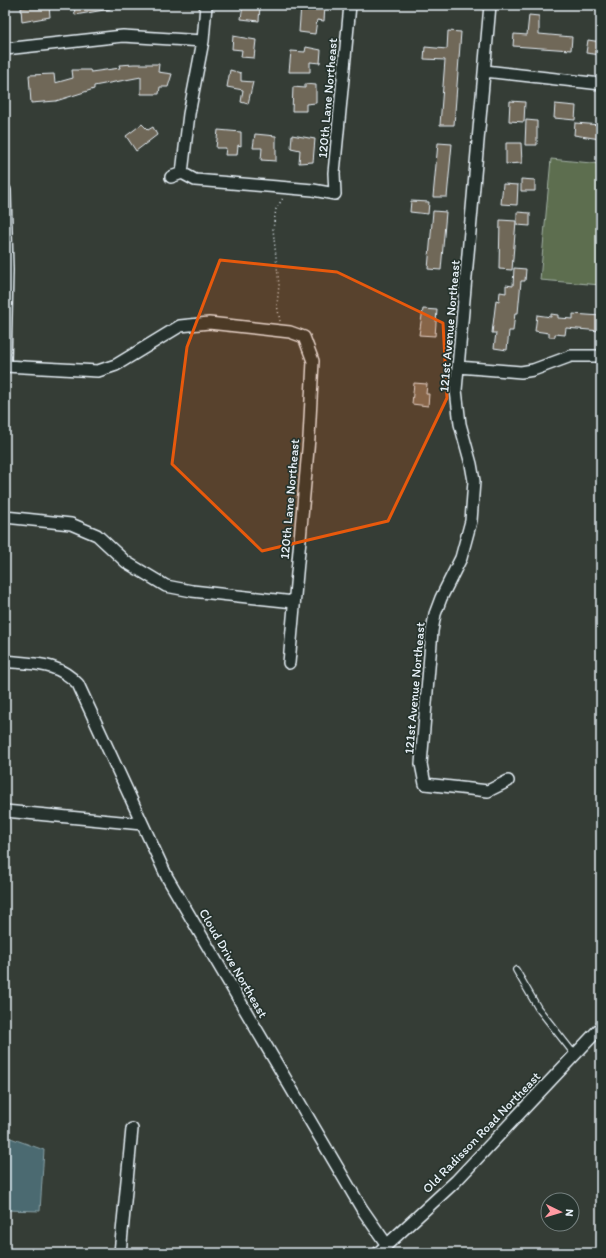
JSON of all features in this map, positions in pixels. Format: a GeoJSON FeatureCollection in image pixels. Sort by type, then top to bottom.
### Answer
{"type":"FeatureCollection","features":[{"type":"Feature","properties":{"kind":"street"},"geometry":{"type":"LineString","coordinates":[[182,173],[189,114],[203,41],[206,5]]}},
{"type":"Feature","properties":{"kind":"street","name":"120th Lane Northeast"},"geometry":{"type":"LineString","coordinates":[[285,188],[335,194],[334,173],[350,5]]}},
{"type":"Feature","properties":{"kind":"street","name":"121st Avenue Northeast"},"geometry":{"type":"LineString","coordinates":[[490,5],[458,367],[457,406],[460,424],[471,464],[474,499],[467,541],[461,558],[441,598],[432,631],[421,764],[425,784],[488,791],[508,781]]}},
{"type":"Feature","properties":{"kind":"street"},"geometry":{"type":"LineString","coordinates":[[5,49],[123,36],[203,41]]}},
{"type":"Feature","properties":{"kind":"street"},"geometry":{"type":"LineString","coordinates":[[485,71],[601,84]]}},
{"type":"Feature","properties":{"kind":"street"},"geometry":{"type":"LineString","coordinates":[[171,177],[182,173]]}},
{"type":"Feature","properties":{"kind":"street"},"geometry":{"type":"LineString","coordinates":[[182,173],[194,180],[285,188]]}},
{"type":"Feature","properties":{"kind":"street"},"geometry":{"type":"LineString","coordinates":[[5,190],[7,270],[5,366],[98,371],[116,365],[180,326],[209,323],[280,331]]}},
{"type":"Feature","properties":{"kind":"street","name":"120th Lane Northeast"},"geometry":{"type":"LineString","coordinates":[[280,331],[290,332],[305,338],[313,361],[309,438],[288,662]]}},
{"type":"Feature","properties":{"kind":"street"},"geometry":{"type":"LineString","coordinates":[[458,367],[521,372],[571,356],[601,356]]}},
{"type":"Feature","properties":{"kind":"street"},"geometry":{"type":"LineString","coordinates":[[5,517],[71,524],[97,535],[126,562],[166,586],[192,591],[294,602]]}},
{"type":"Feature","properties":{"kind":"street","name":"Cloud Drive Northeast"},"geometry":{"type":"LineString","coordinates":[[5,662],[56,667],[68,674],[78,684],[167,877],[362,1209],[387,1245]]}},
{"type":"Feature","properties":{"kind":"street"},"geometry":{"type":"LineString","coordinates":[[5,811],[142,824]]}},
{"type":"Feature","properties":{"kind":"street","name":"Old Radisson Road Northeast"},"geometry":{"type":"LineString","coordinates":[[378,1253],[456,1181],[601,1027]]}},
{"type":"Feature","properties":{"kind":"street"},"geometry":{"type":"LineString","coordinates":[[120,1253],[132,1129]]}},
{"type":"Feature","properties":{"kind":"lane"},"geometry":{"type":"LineString","coordinates":[[516,970],[538,1008],[575,1055]]}},
{"type":"Feature","properties":{"kind":"path"},"geometry":{"type":"LineString","coordinates":[[280,331],[280,318],[277,305],[279,285],[273,229],[276,209],[282,201],[285,188]]}},
{"type":"Feature","properties":{"kind":"highlighted area"},"geometry":{"type":"Polygon","coordinates":[[[220,260],[337,272],[443,323],[447,398],[388,521],[262,551],[172,464],[187,347],[220,260]]]}},
{"type":"Feature","properties":{"kind":"green space"},"geometry":{"type":"Polygon","coordinates":[[[551,159],[601,164],[601,285],[540,280],[551,159]]]}},
{"type":"Feature","properties":{"kind":"water"},"geometry":{"type":"Polygon","coordinates":[[[5,1136],[44,1150],[40,1211],[5,1210],[5,1136]]]}},
{"type":"Feature","properties":{"kind":"building"},"geometry":{"type":"Polygon","coordinates":[[[36,5],[49,5],[50,17],[22,22],[21,8],[36,5]]]}},
{"type":"Feature","properties":{"kind":"building"},"geometry":{"type":"Polygon","coordinates":[[[74,5],[110,5],[110,9],[75,15],[74,5]]]}},
{"type":"Feature","properties":{"kind":"building"},"geometry":{"type":"Polygon","coordinates":[[[243,5],[260,5],[259,21],[241,19],[243,5]]]}},
{"type":"Feature","properties":{"kind":"building"},"geometry":{"type":"Polygon","coordinates":[[[301,5],[325,6],[324,21],[317,20],[315,34],[299,32],[301,5]]]}},
{"type":"Feature","properties":{"kind":"building"},"geometry":{"type":"Polygon","coordinates":[[[529,15],[539,16],[539,34],[572,37],[571,50],[513,46],[514,34],[527,35],[529,15]]]}},
{"type":"Feature","properties":{"kind":"building"},"geometry":{"type":"Polygon","coordinates":[[[448,31],[461,32],[454,125],[440,125],[445,60],[424,59],[425,47],[447,49],[448,31]]]}},
{"type":"Feature","properties":{"kind":"building"},"geometry":{"type":"Polygon","coordinates":[[[233,36],[256,40],[254,58],[241,57],[242,50],[232,49],[233,36]]]}},
{"type":"Feature","properties":{"kind":"building"},"geometry":{"type":"Polygon","coordinates":[[[588,40],[601,42],[601,55],[586,53],[588,40]]]}},
{"type":"Feature","properties":{"kind":"building"},"geometry":{"type":"Polygon","coordinates":[[[306,47],[321,50],[320,63],[310,62],[310,72],[289,72],[291,51],[305,52],[306,47]]]}},
{"type":"Feature","properties":{"kind":"building"},"geometry":{"type":"Polygon","coordinates":[[[159,64],[158,72],[172,74],[168,87],[160,87],[159,94],[141,94],[141,77],[94,86],[94,89],[56,101],[31,103],[29,75],[54,74],[55,83],[73,78],[72,70],[90,70],[91,72],[120,68],[119,65],[159,64]]]}},
{"type":"Feature","properties":{"kind":"building"},"geometry":{"type":"Polygon","coordinates":[[[230,70],[241,73],[241,81],[253,82],[248,104],[241,102],[243,90],[227,87],[230,70]]]}},
{"type":"Feature","properties":{"kind":"building"},"geometry":{"type":"Polygon","coordinates":[[[305,84],[316,85],[316,103],[306,104],[306,111],[292,111],[293,87],[305,88],[305,84]]]}},
{"type":"Feature","properties":{"kind":"building"},"geometry":{"type":"Polygon","coordinates":[[[510,101],[525,102],[524,122],[509,121],[510,101]]]}},
{"type":"Feature","properties":{"kind":"building"},"geometry":{"type":"Polygon","coordinates":[[[555,104],[576,106],[575,120],[554,118],[555,104]]]}},
{"type":"Feature","properties":{"kind":"building"},"geometry":{"type":"Polygon","coordinates":[[[526,120],[537,121],[537,145],[525,145],[526,120]]]}},
{"type":"Feature","properties":{"kind":"building"},"geometry":{"type":"Polygon","coordinates":[[[575,123],[601,125],[600,139],[574,135],[575,123]]]}},
{"type":"Feature","properties":{"kind":"building"},"geometry":{"type":"Polygon","coordinates":[[[142,124],[148,130],[153,127],[157,135],[136,151],[126,136],[142,124]]]}},
{"type":"Feature","properties":{"kind":"building"},"geometry":{"type":"Polygon","coordinates":[[[218,130],[241,132],[241,146],[238,145],[237,155],[225,155],[226,148],[216,148],[218,130]]]}},
{"type":"Feature","properties":{"kind":"building"},"geometry":{"type":"Polygon","coordinates":[[[255,134],[276,136],[276,161],[261,160],[262,148],[253,148],[255,134]]]}},
{"type":"Feature","properties":{"kind":"building"},"geometry":{"type":"Polygon","coordinates":[[[292,135],[315,139],[313,162],[299,163],[300,150],[291,148],[292,135]]]}},
{"type":"Feature","properties":{"kind":"building"},"geometry":{"type":"Polygon","coordinates":[[[438,143],[452,144],[447,197],[433,197],[438,143]]]}},
{"type":"Feature","properties":{"kind":"building"},"geometry":{"type":"Polygon","coordinates":[[[506,143],[521,143],[522,163],[506,164],[506,143]]]}},
{"type":"Feature","properties":{"kind":"building"},"geometry":{"type":"Polygon","coordinates":[[[521,179],[535,180],[535,191],[521,191],[521,179]]]}},
{"type":"Feature","properties":{"kind":"building"},"geometry":{"type":"Polygon","coordinates":[[[503,184],[518,185],[517,205],[501,204],[503,184]]]}},
{"type":"Feature","properties":{"kind":"building"},"geometry":{"type":"Polygon","coordinates":[[[411,201],[429,202],[428,214],[410,212],[411,201]]]}},
{"type":"Feature","properties":{"kind":"building"},"geometry":{"type":"Polygon","coordinates":[[[433,211],[446,212],[441,270],[428,269],[433,211]]]}},
{"type":"Feature","properties":{"kind":"building"},"geometry":{"type":"Polygon","coordinates":[[[517,212],[530,213],[530,226],[517,225],[517,212]]]}},
{"type":"Feature","properties":{"kind":"building"},"geometry":{"type":"Polygon","coordinates":[[[500,220],[516,221],[512,270],[499,269],[500,220]]]}},
{"type":"Feature","properties":{"kind":"building"},"geometry":{"type":"Polygon","coordinates":[[[514,268],[526,269],[525,281],[521,281],[518,313],[515,313],[513,331],[509,331],[507,350],[494,348],[496,333],[492,333],[496,300],[499,301],[500,292],[506,293],[506,285],[513,286],[514,268]]]}},
{"type":"Feature","properties":{"kind":"building"},"geometry":{"type":"Polygon","coordinates":[[[423,309],[437,310],[435,336],[419,335],[423,309]]]}},
{"type":"Feature","properties":{"kind":"building"},"geometry":{"type":"Polygon","coordinates":[[[551,314],[558,315],[558,318],[573,319],[573,314],[601,316],[601,331],[566,328],[565,335],[555,334],[555,337],[549,337],[549,333],[535,331],[537,315],[551,317],[551,314]]]}},
{"type":"Feature","properties":{"kind":"building"},"geometry":{"type":"Polygon","coordinates":[[[414,383],[427,384],[426,394],[429,394],[428,406],[412,404],[414,383]]]}}]}
